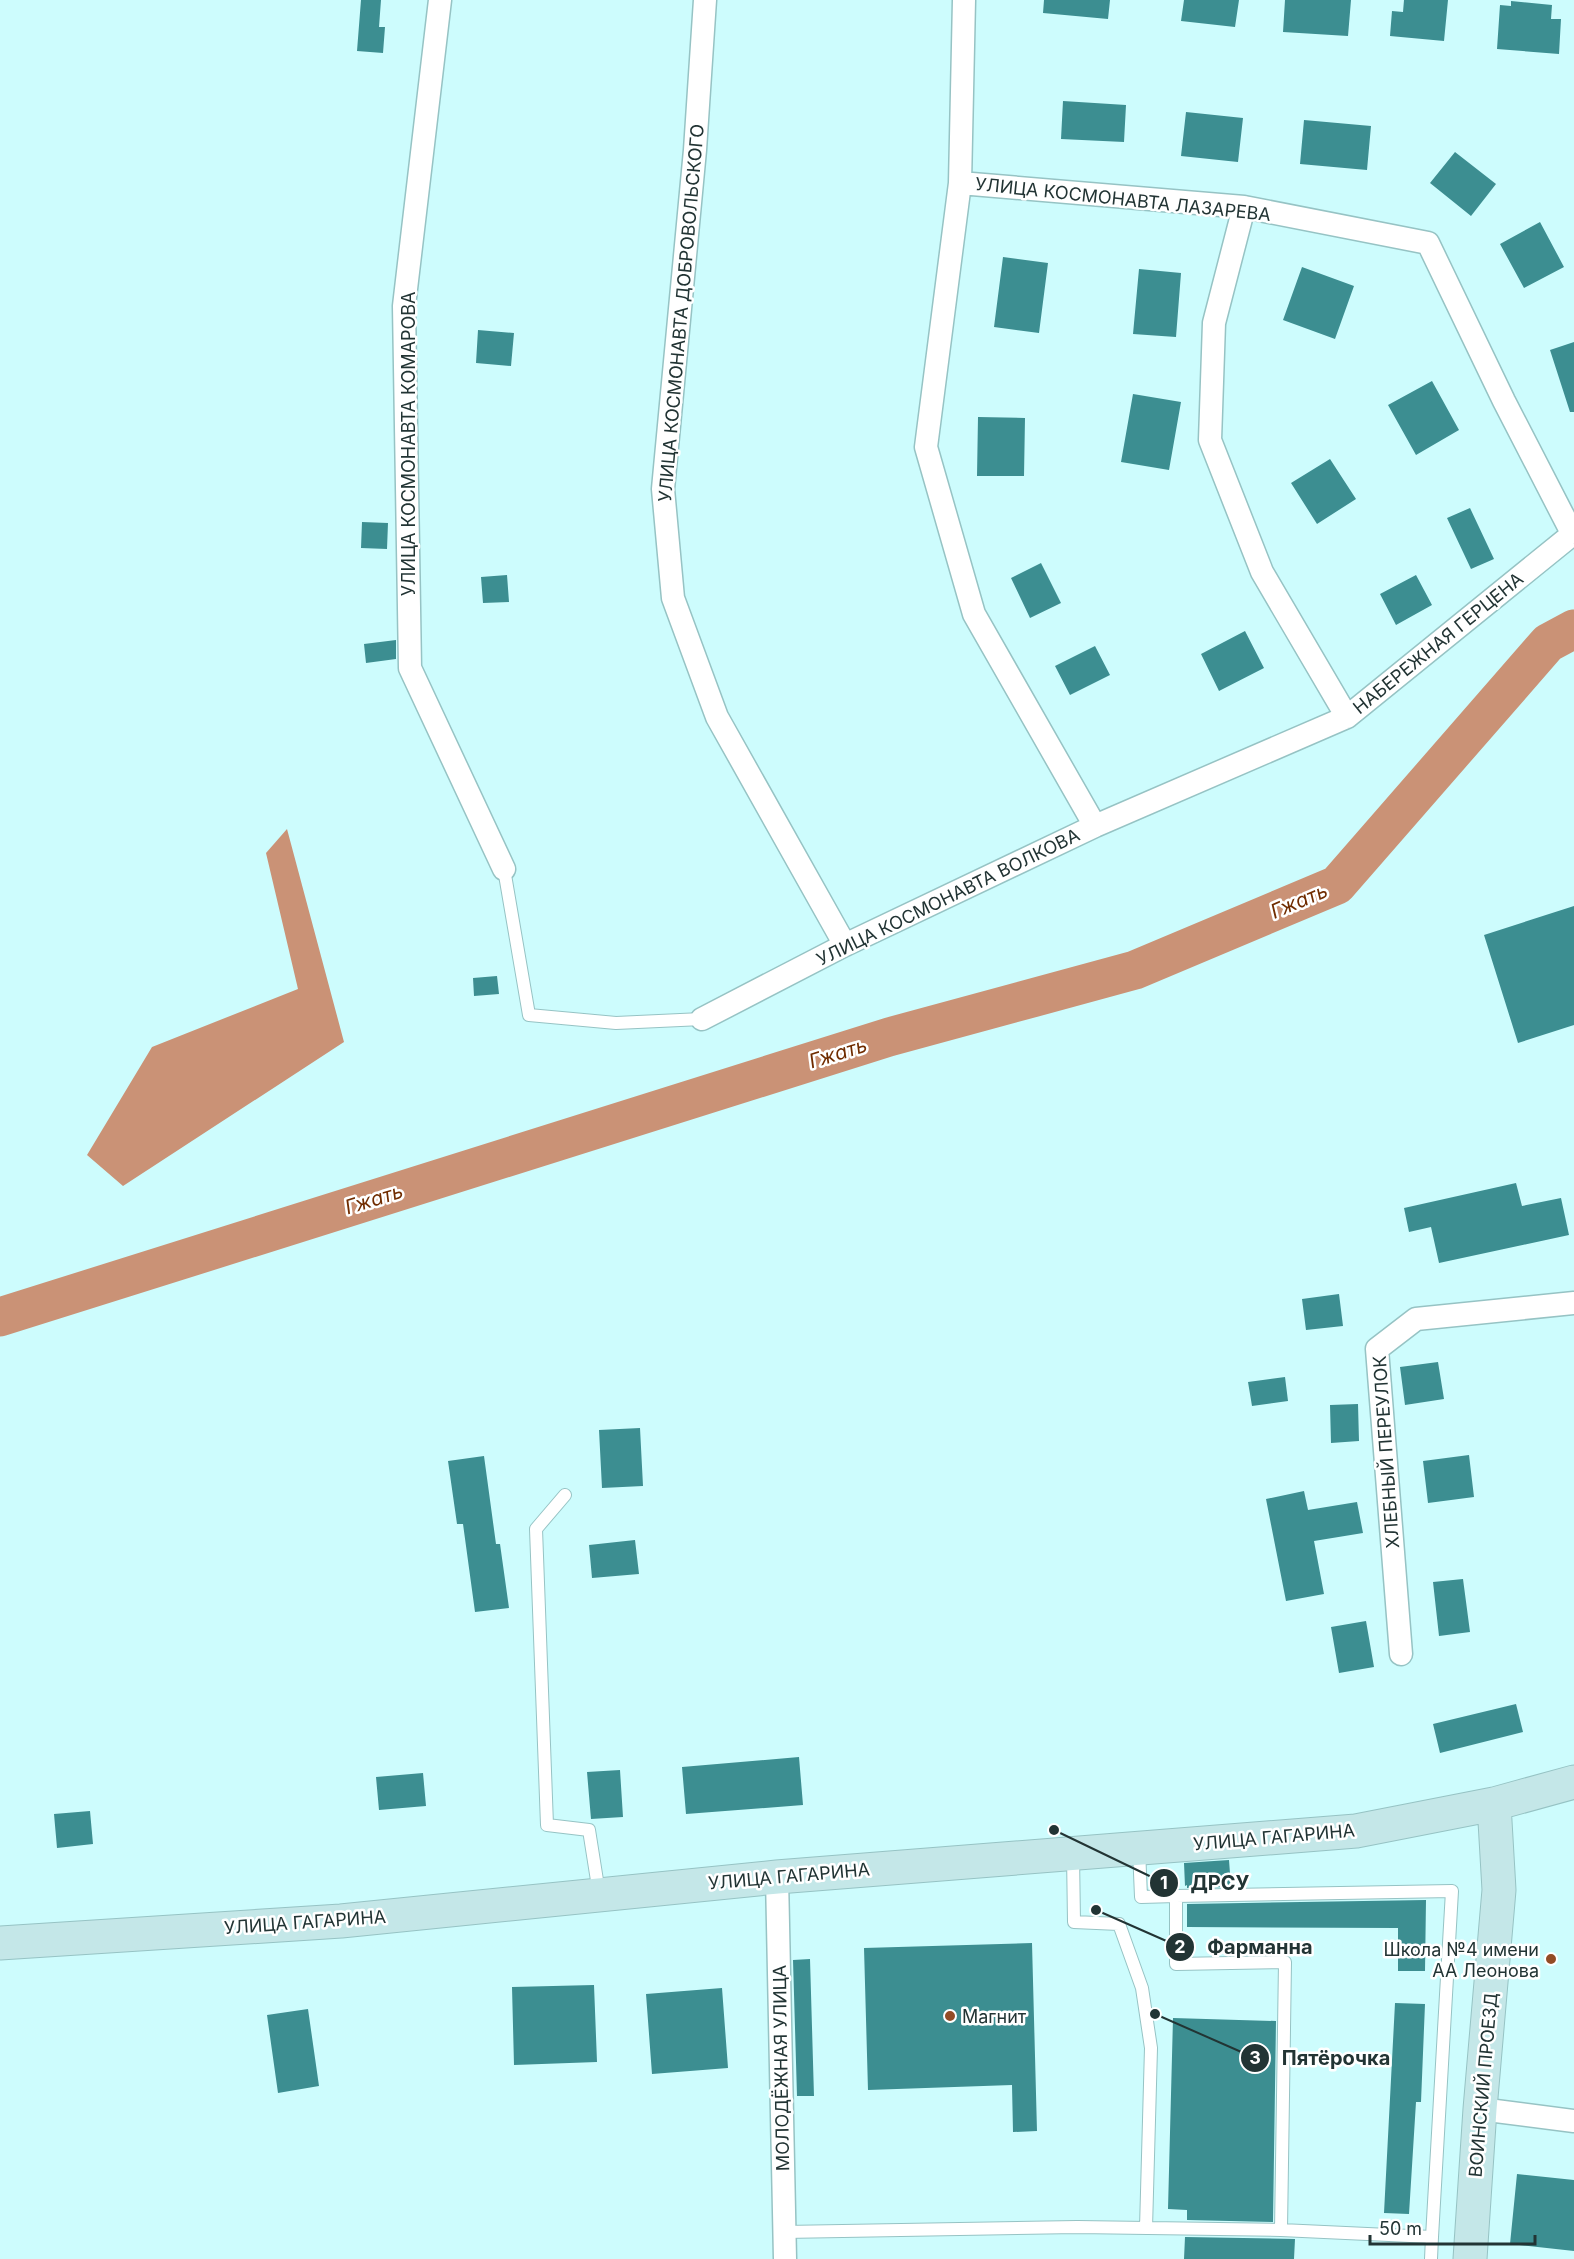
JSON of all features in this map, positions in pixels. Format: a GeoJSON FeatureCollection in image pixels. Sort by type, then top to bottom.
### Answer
{"type":"FeatureCollection","features":[{"type":"Feature","properties":{"kind":"main road","name":"УЛИЦА ГАГАРИНА"},"geometry":{"type":"LineString","coordinates":[[0,1943],[341,1921],[777,1876],[839,1877],[1073,1853],[1356,1831],[1494,1804],[1574,1782]]}},
{"type":"Feature","properties":{"kind":"main road","name":"ВОИНСКИЙ ПРОЕЗД"},"geometry":{"type":"LineString","coordinates":[[1470,2259],[1499,1890],[1494,1804]]}},
{"type":"Feature","properties":{"kind":"street","name":"УЛИЦА КОСМОНАВТА КОМАРОВА"},"geometry":{"type":"LineString","coordinates":[[440,0],[404,306],[410,668],[504,869]]}},
{"type":"Feature","properties":{"kind":"street","name":"УЛИЦА КОСМОНАВТА ДОБРОВОЛЬСКОГО"},"geometry":{"type":"LineString","coordinates":[[705,0],[695,150],[663,489],[673,597],[717,717],[845,945]]}},
{"type":"Feature","properties":{"kind":"street","name":"УЛИЦА КОСМОНАВТА ВОЛКОВА"},"geometry":{"type":"LineString","coordinates":[[702,1019],[845,945],[1095,826],[974,614],[926,447],[960,183],[964,0]]}},
{"type":"Feature","properties":{"kind":"street","name":"УЛИЦА КОСМОНАВТА ЛАЗАРЕВА"},"geometry":{"type":"LineString","coordinates":[[960,183],[1244,207],[1428,243],[1504,401],[1573,533]]}},
{"type":"Feature","properties":{"kind":"street"},"geometry":{"type":"LineString","coordinates":[[1244,207],[1214,323],[1210,440],[1262,572],[1347,717]]}},
{"type":"Feature","properties":{"kind":"street","name":"НАБЕРЕЖНАЯ ГЕРЦЕНА"},"geometry":{"type":"LineString","coordinates":[[1095,826],[1347,717],[1573,533]]}},
{"type":"Feature","properties":{"kind":"street","name":"ХЛЕБНЫЙ ПЕРЕУЛОК"},"geometry":{"type":"LineString","coordinates":[[1401,1654],[1377,1349],[1416,1319],[1574,1302]]}},
{"type":"Feature","properties":{"kind":"street","name":"МОЛОДЁЖНАЯ УЛИЦА"},"geometry":{"type":"LineString","coordinates":[[777,1876],[785,2259]]}},
{"type":"Feature","properties":{"kind":"street"},"geometry":{"type":"LineString","coordinates":[[1480,2109],[1574,2121]]}},
{"type":"Feature","properties":{"kind":"lane"},"geometry":{"type":"LineString","coordinates":[[504,869],[529,1015],[616,1023],[702,1019]]}},
{"type":"Feature","properties":{"kind":"lane"},"geometry":{"type":"LineString","coordinates":[[566,1495],[536,1529],[547,1825],[589,1830],[599,1894]]}},
{"type":"Feature","properties":{"kind":"lane"},"geometry":{"type":"LineString","coordinates":[[1139,1848],[1141,1897],[1452,1891],[1431,2259]]}},
{"type":"Feature","properties":{"kind":"lane"},"geometry":{"type":"LineString","coordinates":[[1073,1853],[1074,1922],[1119,1924],[1142,1988],[1151,2048],[1146,2228]]}},
{"type":"Feature","properties":{"kind":"lane"},"geometry":{"type":"LineString","coordinates":[[1176,1896],[1176,1964],[1285,1962],[1281,2230]]}},
{"type":"Feature","properties":{"kind":"lane"},"geometry":{"type":"LineString","coordinates":[[784,2232],[1077,2227],[1281,2230],[1432,2237]]}},
{"type":"Feature","properties":{"kind":"shaded area"},"geometry":{"type":"Polygon","coordinates":[[[287,829],[344,1042],[123,1186],[87,1155],[152,1047],[298,989],[266,853],[287,829]]]}},
{"type":"Feature","properties":{"kind":"building"},"geometry":{"type":"Polygon","coordinates":[[[361,0],[381,0],[379,27],[385,27],[383,53],[357,51],[361,0]]]}},
{"type":"Feature","properties":{"kind":"building"},"geometry":{"type":"Polygon","coordinates":[[[1044,0],[1110,0],[1108,19],[1043,13],[1044,0]]]}},
{"type":"Feature","properties":{"kind":"building"},"geometry":{"type":"Polygon","coordinates":[[[1184,0],[1239,0],[1235,27],[1181,21],[1184,0]]]}},
{"type":"Feature","properties":{"kind":"building"},"geometry":{"type":"Polygon","coordinates":[[[1285,0],[1351,0],[1348,36],[1283,32],[1285,0]]]}},
{"type":"Feature","properties":{"kind":"building"},"geometry":{"type":"Polygon","coordinates":[[[1404,0],[1448,0],[1444,41],[1390,36],[1392,11],[1403,12],[1404,0]]]}},
{"type":"Feature","properties":{"kind":"building"},"geometry":{"type":"Polygon","coordinates":[[[1511,1],[1552,5],[1551,19],[1561,19],[1559,54],[1497,49],[1500,5],[1511,6],[1511,1]]]}},
{"type":"Feature","properties":{"kind":"building"},"geometry":{"type":"Polygon","coordinates":[[[1063,101],[1126,105],[1124,142],[1061,139],[1063,101]]]}},
{"type":"Feature","properties":{"kind":"building"},"geometry":{"type":"Polygon","coordinates":[[[1186,112],[1243,118],[1238,162],[1181,156],[1186,112]]]}},
{"type":"Feature","properties":{"kind":"building"},"geometry":{"type":"Polygon","coordinates":[[[1304,120],[1371,126],[1367,170],[1300,164],[1304,120]]]}},
{"type":"Feature","properties":{"kind":"building"},"geometry":{"type":"Polygon","coordinates":[[[1455,152],[1496,184],[1471,216],[1430,183],[1455,152]]]}},
{"type":"Feature","properties":{"kind":"building"},"geometry":{"type":"Polygon","coordinates":[[[1540,222],[1564,267],[1524,288],[1500,244],[1540,222]]]}},
{"type":"Feature","properties":{"kind":"building"},"geometry":{"type":"Polygon","coordinates":[[[1003,257],[1048,263],[1039,333],[994,327],[1003,257]]]}},
{"type":"Feature","properties":{"kind":"building"},"geometry":{"type":"Polygon","coordinates":[[[1302,267],[1354,286],[1335,339],[1283,320],[1302,267]]]}},
{"type":"Feature","properties":{"kind":"building"},"geometry":{"type":"Polygon","coordinates":[[[1139,269],[1181,273],[1176,337],[1133,334],[1139,269]]]}},
{"type":"Feature","properties":{"kind":"building"},"geometry":{"type":"Polygon","coordinates":[[[478,330],[514,333],[511,366],[476,363],[478,330]]]}},
{"type":"Feature","properties":{"kind":"building"},"geometry":{"type":"Polygon","coordinates":[[[1574,342],[1574,412],[1570,412],[1550,350],[1574,342]]]}},
{"type":"Feature","properties":{"kind":"building"},"geometry":{"type":"Polygon","coordinates":[[[1432,381],[1459,430],[1416,455],[1388,405],[1432,381]]]}},
{"type":"Feature","properties":{"kind":"building"},"geometry":{"type":"Polygon","coordinates":[[[1133,394],[1181,402],[1169,470],[1121,462],[1133,394]]]}},
{"type":"Feature","properties":{"kind":"building"},"geometry":{"type":"Polygon","coordinates":[[[978,417],[1025,418],[1024,476],[977,476],[978,417]]]}},
{"type":"Feature","properties":{"kind":"building"},"geometry":{"type":"Polygon","coordinates":[[[1330,459],[1356,499],[1317,524],[1291,483],[1330,459]]]}},
{"type":"Feature","properties":{"kind":"building"},"geometry":{"type":"Polygon","coordinates":[[[1470,508],[1494,559],[1471,569],[1447,518],[1470,508]]]}},
{"type":"Feature","properties":{"kind":"building"},"geometry":{"type":"Polygon","coordinates":[[[362,522],[388,523],[387,549],[361,548],[362,522]]]}},
{"type":"Feature","properties":{"kind":"building"},"geometry":{"type":"Polygon","coordinates":[[[1041,563],[1061,603],[1030,618],[1011,578],[1041,563]]]}},
{"type":"Feature","properties":{"kind":"building"},"geometry":{"type":"Polygon","coordinates":[[[507,575],[509,602],[483,603],[481,577],[507,575]]]}},
{"type":"Feature","properties":{"kind":"building"},"geometry":{"type":"Polygon","coordinates":[[[1416,575],[1432,605],[1396,625],[1380,594],[1416,575]]]}},
{"type":"Feature","properties":{"kind":"building"},"geometry":{"type":"Polygon","coordinates":[[[1245,631],[1264,668],[1219,691],[1201,654],[1245,631]]]}},
{"type":"Feature","properties":{"kind":"building"},"geometry":{"type":"Polygon","coordinates":[[[396,640],[396,659],[366,663],[364,644],[396,640]]]}},
{"type":"Feature","properties":{"kind":"building"},"geometry":{"type":"Polygon","coordinates":[[[1095,646],[1110,675],[1070,695],[1055,666],[1095,646]]]}},
{"type":"Feature","properties":{"kind":"building"},"geometry":{"type":"Polygon","coordinates":[[[1574,906],[1574,1025],[1518,1043],[1484,935],[1574,906]]]}},
{"type":"Feature","properties":{"kind":"building"},"geometry":{"type":"Polygon","coordinates":[[[497,976],[499,994],[474,996],[473,978],[497,976]]]}},
{"type":"Feature","properties":{"kind":"building"},"geometry":{"type":"Polygon","coordinates":[[[1516,1183],[1522,1206],[1561,1198],[1569,1235],[1439,1263],[1431,1227],[1409,1232],[1404,1208],[1516,1183]]]}},
{"type":"Feature","properties":{"kind":"building"},"geometry":{"type":"Polygon","coordinates":[[[1339,1294],[1343,1326],[1306,1330],[1302,1299],[1339,1294]]]}},
{"type":"Feature","properties":{"kind":"building"},"geometry":{"type":"Polygon","coordinates":[[[1438,1362],[1444,1399],[1405,1405],[1400,1367],[1438,1362]]]}},
{"type":"Feature","properties":{"kind":"building"},"geometry":{"type":"Polygon","coordinates":[[[1285,1377],[1288,1401],[1252,1406],[1248,1382],[1285,1377]]]}},
{"type":"Feature","properties":{"kind":"building"},"geometry":{"type":"Polygon","coordinates":[[[1358,1404],[1359,1441],[1331,1443],[1330,1405],[1358,1404]]]}},
{"type":"Feature","properties":{"kind":"building"},"geometry":{"type":"Polygon","coordinates":[[[640,1428],[643,1486],[602,1488],[599,1430],[640,1428]]]}},
{"type":"Feature","properties":{"kind":"building"},"geometry":{"type":"Polygon","coordinates":[[[1469,1455],[1474,1497],[1428,1503],[1423,1461],[1469,1455]]]}},
{"type":"Feature","properties":{"kind":"building"},"geometry":{"type":"Polygon","coordinates":[[[484,1456],[496,1544],[500,1544],[509,1608],[475,1612],[463,1524],[457,1524],[448,1461],[484,1456]]]}},
{"type":"Feature","properties":{"kind":"building"},"geometry":{"type":"Polygon","coordinates":[[[1304,1491],[1308,1510],[1357,1502],[1363,1533],[1314,1541],[1324,1594],[1286,1601],[1266,1499],[1304,1491]]]}},
{"type":"Feature","properties":{"kind":"building"},"geometry":{"type":"Polygon","coordinates":[[[635,1540],[639,1574],[592,1578],[589,1545],[635,1540]]]}},
{"type":"Feature","properties":{"kind":"building"},"geometry":{"type":"Polygon","coordinates":[[[1463,1579],[1470,1632],[1439,1636],[1433,1582],[1463,1579]]]}},
{"type":"Feature","properties":{"kind":"building"},"geometry":{"type":"Polygon","coordinates":[[[1366,1621],[1374,1667],[1339,1673],[1331,1627],[1366,1621]]]}},
{"type":"Feature","properties":{"kind":"building"},"geometry":{"type":"Polygon","coordinates":[[[1516,1704],[1523,1732],[1440,1753],[1433,1724],[1516,1704]]]}},
{"type":"Feature","properties":{"kind":"building"},"geometry":{"type":"Polygon","coordinates":[[[799,1757],[803,1805],[686,1814],[682,1767],[799,1757]]]}},
{"type":"Feature","properties":{"kind":"building"},"geometry":{"type":"Polygon","coordinates":[[[620,1770],[623,1817],[591,1819],[587,1772],[620,1770]]]}},
{"type":"Feature","properties":{"kind":"building"},"geometry":{"type":"Polygon","coordinates":[[[423,1773],[426,1806],[379,1810],[376,1777],[423,1773]]]}},
{"type":"Feature","properties":{"kind":"building"},"geometry":{"type":"Polygon","coordinates":[[[90,1811],[93,1844],[57,1848],[54,1814],[90,1811]]]}},
{"type":"Feature","properties":{"kind":"building"},"geometry":{"type":"Polygon","coordinates":[[[1229,1860],[1231,1887],[1187,1888],[1187,1885],[1185,1886],[1184,1863],[1229,1860]]]}},
{"type":"Feature","properties":{"kind":"building"},"geometry":{"type":"Polygon","coordinates":[[[1426,1900],[1425,1971],[1398,1971],[1398,1928],[1187,1927],[1187,1904],[1426,1900]]]}},
{"type":"Feature","properties":{"kind":"building","name":"Магнит"},"geometry":{"type":"Polygon","coordinates":[[[1032,1943],[1037,2131],[1013,2132],[1012,2085],[868,2090],[864,1948],[1032,1943]]]}},
{"type":"Feature","properties":{"kind":"building"},"geometry":{"type":"Polygon","coordinates":[[[810,1959],[814,2096],[797,2096],[793,1960],[810,1959]]]}},
{"type":"Feature","properties":{"kind":"building"},"geometry":{"type":"Polygon","coordinates":[[[594,1985],[597,2062],[514,2065],[512,1987],[594,1985]]]}},
{"type":"Feature","properties":{"kind":"building"},"geometry":{"type":"Polygon","coordinates":[[[722,1988],[728,2068],[652,2074],[646,1994],[722,1988]]]}},
{"type":"Feature","properties":{"kind":"building"},"geometry":{"type":"Polygon","coordinates":[[[1395,2003],[1425,2004],[1421,2102],[1416,2102],[1409,2214],[1384,2213],[1395,2003]]]}},
{"type":"Feature","properties":{"kind":"building"},"geometry":{"type":"Polygon","coordinates":[[[308,2009],[319,2086],[278,2093],[267,2015],[308,2009]]]}},
{"type":"Feature","properties":{"kind":"building"},"geometry":{"type":"Polygon","coordinates":[[[1173,2018],[1276,2021],[1273,2222],[1187,2220],[1187,2210],[1168,2209],[1173,2018]]]}},
{"type":"Feature","properties":{"kind":"building"},"geometry":{"type":"Polygon","coordinates":[[[1517,2174],[1574,2180],[1574,2251],[1510,2244],[1517,2174]]]}},
{"type":"Feature","properties":{"kind":"building"},"geometry":{"type":"Polygon","coordinates":[[[1185,2237],[1295,2239],[1294,2259],[1184,2259],[1185,2237]]]}},
{"type":"Feature","properties":{"kind":"waterway","name":"Гжать"},"geometry":{"type":"LineString","coordinates":[[0,1317],[889,1037],[1135,970],[1337,885],[1548,643],[1574,629]]}},
{"type":"Feature","properties":{"kind":"place","name":"ДРСУ"},"geometry":{"type":"Point","coordinates":[1054,1830]}},
{"type":"Feature","properties":{"kind":"place","name":"Фарманна"},"geometry":{"type":"Point","coordinates":[1096,1910]}},
{"type":"Feature","properties":{"kind":"place","name":"Школа №4 имени АА Леонова"},"geometry":{"type":"Point","coordinates":[1551,1959]}},
{"type":"Feature","properties":{"kind":"place","name":"Пятёрочка"},"geometry":{"type":"Point","coordinates":[1155,2014]}},
{"type":"Feature","properties":{"kind":"place","name":"Магнит"},"geometry":{"type":"Point","coordinates":[950,2016]}}]}
